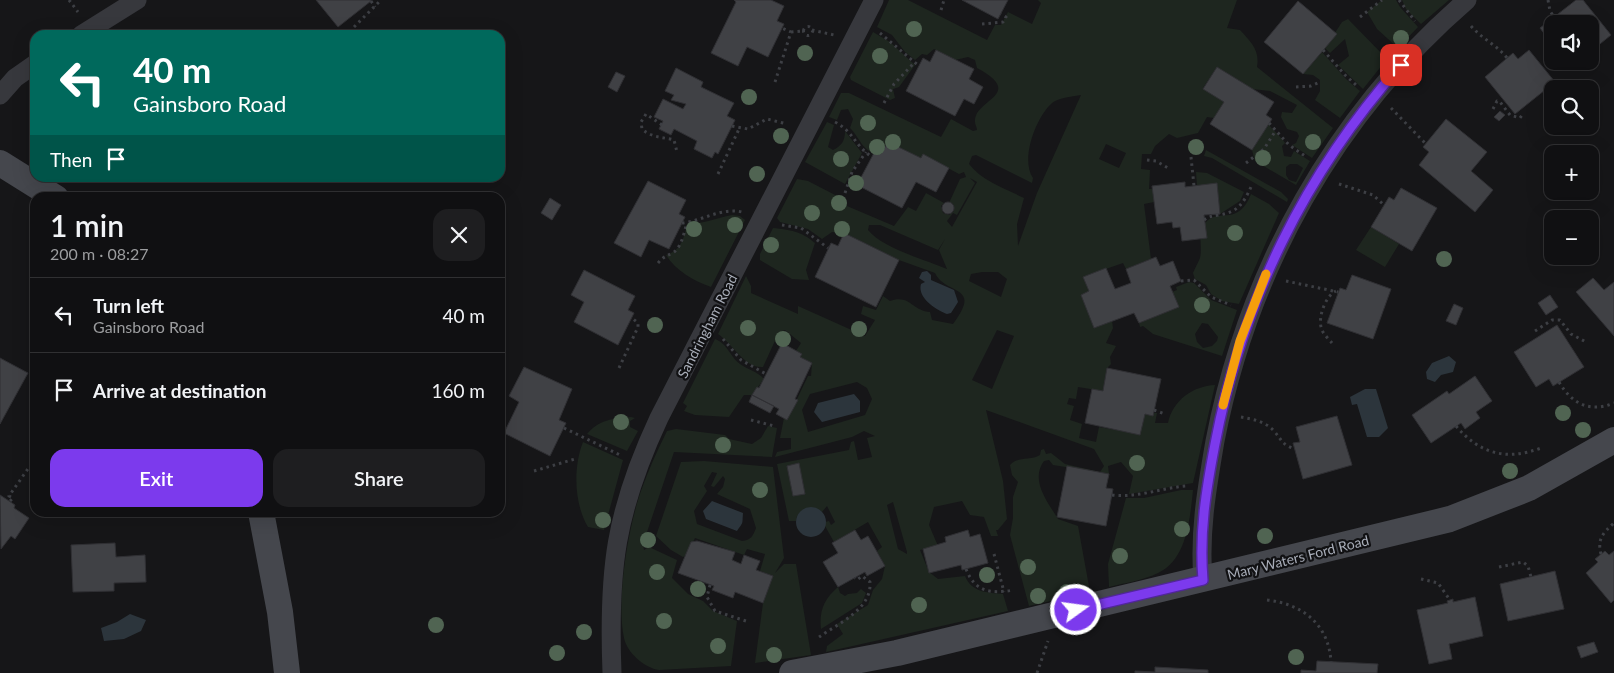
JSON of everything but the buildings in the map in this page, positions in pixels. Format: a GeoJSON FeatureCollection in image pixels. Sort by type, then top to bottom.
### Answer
{"type":"FeatureCollection","features":[{"type":"Feature","properties":{"kind":"street"},"geometry":{"type":"LineString","coordinates":[[89,30],[137,0]]}},
{"type":"Feature","properties":{"kind":"street","name":"Sandringham Road"},"geometry":{"type":"LineString","coordinates":[[612,673],[610,614],[614,554],[623,510],[638,464],[874,0]]}},
{"type":"Feature","properties":{"kind":"street"},"geometry":{"type":"LineString","coordinates":[[1203,580],[1201,538],[1207,487],[1221,412],[1233,364],[1251,310],[1266,274],[1318,173],[1374,96],[1430,35],[1462,4]]}},
{"type":"Feature","properties":{"kind":"street"},"geometry":{"type":"LineString","coordinates":[[0,95],[15,78],[30,68]]}},
{"type":"Feature","properties":{"kind":"street"},"geometry":{"type":"LineString","coordinates":[[0,163],[30,182]]}},
{"type":"Feature","properties":{"kind":"street"},"geometry":{"type":"LineString","coordinates":[[30,182],[46,192]]}},
{"type":"Feature","properties":{"kind":"street","name":"Mary Waters Ford Road"},"geometry":{"type":"LineString","coordinates":[[792,673],[881,657],[1450,519],[1529,488],[1614,440]]}},
{"type":"Feature","properties":{"kind":"street"},"geometry":{"type":"LineString","coordinates":[[262,517],[279,603],[287,673]]}},
{"type":"Feature","properties":{"kind":"path"},"geometry":{"type":"LineString","coordinates":[[354,27],[381,0]]}},
{"type":"Feature","properties":{"kind":"path"},"geometry":{"type":"LineString","coordinates":[[942,10],[944,0]]}},
{"type":"Feature","properties":{"kind":"path"},"geometry":{"type":"LineString","coordinates":[[1360,17],[1382,0]]}},
{"type":"Feature","properties":{"kind":"path"},"geometry":{"type":"LineString","coordinates":[[1399,0],[1402,7],[1430,35]]}},
{"type":"Feature","properties":{"kind":"path"},"geometry":{"type":"LineString","coordinates":[[1548,0],[1553,15]]}},
{"type":"Feature","properties":{"kind":"path"},"geometry":{"type":"LineString","coordinates":[[371,1],[375,7]]}},
{"type":"Feature","properties":{"kind":"path"},"geometry":{"type":"LineString","coordinates":[[1462,4],[1475,31],[1496,45],[1507,58]]}},
{"type":"Feature","properties":{"kind":"path"},"geometry":{"type":"LineString","coordinates":[[982,24],[1003,22],[1006,16],[1001,14]]}},
{"type":"Feature","properties":{"kind":"path"},"geometry":{"type":"LineString","coordinates":[[862,23],[887,37],[901,53],[919,66]]}},
{"type":"Feature","properties":{"kind":"path"},"geometry":{"type":"LineString","coordinates":[[782,28],[791,32],[803,31]]}},
{"type":"Feature","properties":{"kind":"path"},"geometry":{"type":"LineString","coordinates":[[775,82],[791,32]]}},
{"type":"Feature","properties":{"kind":"path"},"geometry":{"type":"LineString","coordinates":[[1323,50],[1345,75],[1374,96],[1425,143]]}},
{"type":"Feature","properties":{"kind":"path"},"geometry":{"type":"LineString","coordinates":[[884,103],[894,84],[914,63]]}},
{"type":"Feature","properties":{"kind":"path"},"geometry":{"type":"LineString","coordinates":[[1296,87],[1311,86],[1320,82]]}},
{"type":"Feature","properties":{"kind":"path"},"geometry":{"type":"LineString","coordinates":[[1493,109],[1497,101],[1514,117],[1520,118],[1523,114]]}},
{"type":"Feature","properties":{"kind":"path"},"geometry":{"type":"LineString","coordinates":[[816,113],[847,128],[857,144],[872,157]]}},
{"type":"Feature","properties":{"kind":"path"},"geometry":{"type":"LineString","coordinates":[[662,125],[646,114],[641,122],[642,129],[646,132],[657,137],[674,140],[677,152]]}},
{"type":"Feature","properties":{"kind":"path"},"geometry":{"type":"LineString","coordinates":[[732,126],[739,129],[748,129],[767,119],[774,119],[786,123],[805,134]]}},
{"type":"Feature","properties":{"kind":"path"},"geometry":{"type":"LineString","coordinates":[[1269,123],[1289,145],[1304,156]]}},
{"type":"Feature","properties":{"kind":"path"},"geometry":{"type":"LineString","coordinates":[[718,174],[739,129]]}},
{"type":"Feature","properties":{"kind":"path"},"geometry":{"type":"LineString","coordinates":[[1246,163],[1264,149],[1276,130]]}},
{"type":"Feature","properties":{"kind":"path"},"geometry":{"type":"LineString","coordinates":[[845,193],[852,172],[866,152]]}},
{"type":"Feature","properties":{"kind":"path"},"geometry":{"type":"LineString","coordinates":[[1191,157],[1194,186]]}},
{"type":"Feature","properties":{"kind":"path"},"geometry":{"type":"LineString","coordinates":[[1147,160],[1156,161],[1168,168]]}},
{"type":"Feature","properties":{"kind":"path"},"geometry":{"type":"LineString","coordinates":[[1318,173],[1345,187],[1373,195],[1384,205]]}},
{"type":"Feature","properties":{"kind":"path"},"geometry":{"type":"LineString","coordinates":[[1204,220],[1209,216],[1227,214],[1240,208],[1251,187]]}},
{"type":"Feature","properties":{"kind":"path"},"geometry":{"type":"LineString","coordinates":[[658,264],[665,254],[673,252],[678,247],[684,223],[696,222],[728,210],[741,211],[782,225],[801,228],[828,248]]}},
{"type":"Feature","properties":{"kind":"path"},"geometry":{"type":"LineString","coordinates":[[1266,274],[1295,284],[1337,291],[1328,298],[1321,314],[1322,329],[1332,343]]}},
{"type":"Feature","properties":{"kind":"path"},"geometry":{"type":"LineString","coordinates":[[1181,281],[1194,280],[1211,297],[1224,303],[1251,310]]}},
{"type":"Feature","properties":{"kind":"path"},"geometry":{"type":"LineString","coordinates":[[619,368],[638,327],[638,323],[632,318]]}},
{"type":"Feature","properties":{"kind":"path"},"geometry":{"type":"LineString","coordinates":[[1535,331],[1552,320],[1560,320],[1571,334],[1586,342]]}},
{"type":"Feature","properties":{"kind":"path"},"geometry":{"type":"LineString","coordinates":[[705,330],[724,340],[741,360],[766,374]]}},
{"type":"Feature","properties":{"kind":"path"},"geometry":{"type":"LineString","coordinates":[[1559,382],[1564,392],[1585,406],[1593,408],[1614,403]]}},
{"type":"Feature","properties":{"kind":"path"},"geometry":{"type":"LineString","coordinates":[[1154,410],[1165,414]]}},
{"type":"Feature","properties":{"kind":"path"},"geometry":{"type":"LineString","coordinates":[[1221,412],[1264,423],[1274,431],[1284,446],[1294,449]]}},
{"type":"Feature","properties":{"kind":"path"},"geometry":{"type":"LineString","coordinates":[[751,420],[774,426]]}},
{"type":"Feature","properties":{"kind":"path"},"geometry":{"type":"LineString","coordinates":[[1456,426],[1478,447],[1494,453],[1527,453],[1541,448]]}},
{"type":"Feature","properties":{"kind":"path"},"geometry":{"type":"LineString","coordinates":[[564,428],[638,464]]}},
{"type":"Feature","properties":{"kind":"path"},"geometry":{"type":"LineString","coordinates":[[534,471],[575,459]]}},
{"type":"Feature","properties":{"kind":"path"},"geometry":{"type":"LineString","coordinates":[[10,501],[13,498],[9,496],[30,466]]}},
{"type":"Feature","properties":{"kind":"path"},"geometry":{"type":"LineString","coordinates":[[1112,496],[1136,496],[1169,488],[1207,487]]}},
{"type":"Feature","properties":{"kind":"path"},"geometry":{"type":"LineString","coordinates":[[1601,554],[1598,545],[1600,538],[1614,523]]}},
{"type":"Feature","properties":{"kind":"path"},"geometry":{"type":"LineString","coordinates":[[994,554],[1004,592]]}},
{"type":"Feature","properties":{"kind":"path"},"geometry":{"type":"LineString","coordinates":[[1499,567],[1523,562],[1528,566],[1531,577]]}},
{"type":"Feature","properties":{"kind":"path"},"geometry":{"type":"LineString","coordinates":[[966,569],[971,583],[988,591],[1004,592],[1014,590]]}},
{"type":"Feature","properties":{"kind":"path"},"geometry":{"type":"LineString","coordinates":[[819,637],[866,603],[870,592],[870,582],[862,576],[857,580],[855,578]]}},
{"type":"Feature","properties":{"kind":"path"},"geometry":{"type":"LineString","coordinates":[[1421,579],[1438,583],[1450,600]]}},
{"type":"Feature","properties":{"kind":"path"},"geometry":{"type":"LineString","coordinates":[[710,585],[706,597],[715,610],[749,622]]}},
{"type":"Feature","properties":{"kind":"path"},"geometry":{"type":"LineString","coordinates":[[1267,600],[1295,608],[1318,625],[1328,640],[1331,662]]}},
{"type":"Feature","properties":{"kind":"path"},"geometry":{"type":"LineString","coordinates":[[1037,673],[1048,642],[1045,618]]}},
{"type":"Feature","properties":{"kind":"shaded area"},"geometry":{"type":"Polygon","coordinates":[[[889,0],[908,0],[987,40],[995,25],[1001,25],[1008,12],[1032,24],[1041,3],[1038,0],[1237,0],[1227,28],[1240,30],[1251,42],[1256,51],[1257,67],[1333,128],[1312,158],[1292,145],[1296,143],[1299,136],[1297,132],[1287,129],[1281,117],[1282,112],[1292,113],[1297,105],[1270,91],[1252,89],[1217,67],[1203,88],[1224,102],[1214,118],[1207,117],[1198,133],[1177,138],[1169,134],[1155,146],[1151,154],[1142,154],[1141,169],[1150,170],[1149,189],[1153,189],[1154,202],[1144,204],[1151,259],[1126,269],[1123,263],[1083,277],[1089,291],[1081,295],[1094,328],[1112,321],[1113,328],[1106,343],[1116,346],[1110,357],[1111,364],[1107,368],[1103,391],[1078,387],[1076,399],[1069,398],[1067,404],[1074,406],[1070,420],[1082,424],[1079,438],[1096,442],[1099,427],[1140,434],[1145,414],[1153,415],[1157,413],[1155,423],[1168,423],[1174,408],[1185,396],[1199,388],[1215,385],[1193,483],[1129,494],[1133,476],[1121,462],[1108,466],[1109,474],[1053,465],[1049,460],[1044,461],[1040,468],[1039,483],[1045,498],[1058,519],[1078,526],[1090,592],[1029,606],[1010,535],[1013,518],[1013,497],[1018,482],[1012,475],[1010,465],[1020,459],[1040,455],[1041,450],[1044,449],[1046,454],[1051,453],[1065,464],[1100,472],[1104,466],[1094,449],[986,410],[1003,481],[1007,519],[996,530],[998,536],[991,536],[984,517],[970,515],[962,501],[934,507],[929,525],[938,546],[920,550],[929,572],[938,579],[965,576],[971,585],[981,591],[1003,594],[1008,611],[826,652],[827,646],[843,634],[837,624],[868,605],[873,590],[882,579],[885,566],[877,551],[882,547],[868,522],[834,542],[825,526],[825,522],[829,521],[831,525],[835,522],[827,506],[822,512],[818,509],[797,516],[796,521],[789,521],[777,464],[849,450],[851,442],[854,441],[858,460],[872,457],[867,438],[875,436],[864,431],[852,437],[775,457],[777,452],[791,449],[791,438],[780,438],[784,418],[787,420],[808,376],[811,376],[812,363],[800,357],[802,354],[796,351],[801,343],[785,330],[779,332],[763,367],[756,367],[750,364],[718,334],[746,276],[751,286],[751,293],[798,314],[798,306],[865,336],[875,320],[861,314],[863,306],[876,310],[883,296],[890,301],[897,299],[907,301],[919,309],[930,312],[932,320],[953,324],[961,311],[964,302],[963,296],[940,280],[935,273],[899,260],[844,233],[832,232],[822,239],[808,229],[780,222],[777,218],[797,179],[808,181],[839,197],[847,206],[894,226],[908,207],[916,211],[926,193],[944,203],[941,206],[943,213],[949,215],[954,211],[953,204],[949,203],[960,179],[966,177],[964,172],[959,174],[923,155],[921,158],[888,142],[881,154],[870,151],[866,149],[850,128],[853,119],[848,109],[841,110],[837,120],[829,117],[841,93],[849,93],[941,137],[951,119],[973,131],[977,130],[975,122],[977,114],[998,91],[998,85],[991,77],[977,68],[975,60],[968,57],[955,60],[934,49],[927,55],[922,54],[915,60],[905,52],[892,35],[877,27],[889,0]],[[1081,95],[1052,103],[1040,118],[1032,139],[1028,161],[1029,170],[1033,178],[1032,183],[976,155],[972,156],[969,164],[974,170],[995,184],[1024,198],[1017,224],[1018,246],[1037,193],[1081,95]],[[1106,144],[1099,159],[1119,168],[1126,153],[1106,144]],[[970,178],[975,183],[957,215],[953,213],[947,221],[952,227],[977,182],[970,178]],[[869,225],[868,230],[894,248],[947,269],[939,250],[945,239],[938,250],[880,225],[869,225]],[[982,272],[971,274],[969,281],[1001,297],[1007,279],[998,272],[982,272]],[[997,330],[972,380],[992,389],[1014,336],[997,330]],[[857,382],[810,394],[802,410],[808,432],[865,415],[872,399],[867,388],[857,382]],[[893,502],[887,505],[898,549],[907,554],[893,502]]]}},
{"type":"Feature","properties":{"kind":"shaded area"},"geometry":{"type":"Polygon","coordinates":[[[1382,0],[1396,0],[1418,27],[1398,48],[1377,29],[1367,12],[1382,0]]]}},
{"type":"Feature","properties":{"kind":"shaded area"},"geometry":{"type":"Polygon","coordinates":[[[1402,0],[1449,0],[1421,24],[1406,9],[1402,0]]]}},
{"type":"Feature","properties":{"kind":"shaded area"},"geometry":{"type":"Polygon","coordinates":[[[1348,19],[1387,59],[1363,89],[1338,65],[1349,56],[1345,39],[1330,53],[1325,48],[1342,22],[1348,19]]]}},
{"type":"Feature","properties":{"kind":"shaded area"},"geometry":{"type":"Polygon","coordinates":[[[873,32],[890,42],[915,65],[899,87],[893,89],[895,98],[890,100],[851,80],[850,77],[873,32]]]}},
{"type":"Feature","properties":{"kind":"shaded area"},"geometry":{"type":"Polygon","coordinates":[[[1322,52],[1346,79],[1360,91],[1340,118],[1315,100],[1320,91],[1320,80],[1313,75],[1303,74],[1322,52]]]}},
{"type":"Feature","properties":{"kind":"shaded area"},"geometry":{"type":"Polygon","coordinates":[[[827,122],[834,125],[828,147],[833,150],[839,147],[844,140],[845,131],[862,153],[845,184],[805,162],[827,122]]]}},
{"type":"Feature","properties":{"kind":"shaded area"},"geometry":{"type":"Polygon","coordinates":[[[1268,124],[1285,143],[1282,146],[1284,156],[1291,157],[1294,151],[1310,161],[1296,185],[1255,161],[1252,150],[1268,124]],[[1290,164],[1286,167],[1286,175],[1289,180],[1296,182],[1303,168],[1297,164],[1290,164]]]}},
{"type":"Feature","properties":{"kind":"shaded area"},"geometry":{"type":"Polygon","coordinates":[[[1206,150],[1281,192],[1288,199],[1287,202],[1212,158],[1204,156],[1206,150]]]}},
{"type":"Feature","properties":{"kind":"shaded area"},"geometry":{"type":"Polygon","coordinates":[[[1196,172],[1207,173],[1244,192],[1240,201],[1220,214],[1217,184],[1197,186],[1196,172]]]}},
{"type":"Feature","properties":{"kind":"shaded area"},"geometry":{"type":"Polygon","coordinates":[[[1251,194],[1269,204],[1279,213],[1239,304],[1222,301],[1211,294],[1206,285],[1195,279],[1193,273],[1200,258],[1202,229],[1207,221],[1212,218],[1229,215],[1241,210],[1251,194]]]}},
{"type":"Feature","properties":{"kind":"shaded area"},"geometry":{"type":"Polygon","coordinates":[[[732,215],[740,216],[745,220],[711,287],[686,275],[670,261],[666,255],[678,247],[683,239],[687,224],[732,215]]]}},
{"type":"Feature","properties":{"kind":"shaded area"},"geometry":{"type":"Polygon","coordinates":[[[1371,227],[1399,244],[1385,267],[1356,250],[1371,227]]]}},
{"type":"Feature","properties":{"kind":"shaded area"},"geometry":{"type":"Polygon","coordinates":[[[773,228],[795,232],[815,243],[806,270],[809,280],[792,279],[760,260],[760,254],[773,228]]]}},
{"type":"Feature","properties":{"kind":"shaded area"},"geometry":{"type":"Polygon","coordinates":[[[927,271],[931,275],[931,280],[954,290],[958,302],[951,313],[947,314],[938,310],[928,303],[922,294],[921,284],[925,282],[919,278],[922,272],[927,271]]]}},
{"type":"Feature","properties":{"kind":"shaded area"},"geometry":{"type":"Polygon","coordinates":[[[1189,282],[1194,283],[1211,300],[1237,310],[1222,356],[1153,334],[1143,326],[1140,327],[1139,323],[1178,307],[1172,292],[1177,290],[1176,287],[1189,282]],[[1202,323],[1195,334],[1197,342],[1203,348],[1212,346],[1218,337],[1208,324],[1202,323]]]}},
{"type":"Feature","properties":{"kind":"shaded area"},"geometry":{"type":"Polygon","coordinates":[[[715,339],[726,347],[740,364],[764,379],[752,395],[744,395],[729,417],[695,415],[684,411],[687,406],[683,403],[715,339]]]}},
{"type":"Feature","properties":{"kind":"shaded area"},"geometry":{"type":"Polygon","coordinates":[[[1449,356],[1456,362],[1453,372],[1441,375],[1435,382],[1427,379],[1426,372],[1432,363],[1449,356]]]}},
{"type":"Feature","properties":{"kind":"shaded area"},"geometry":{"type":"Polygon","coordinates":[[[1365,389],[1376,389],[1388,428],[1379,437],[1367,437],[1357,404],[1352,405],[1350,397],[1365,389]]]}},
{"type":"Feature","properties":{"kind":"shaded area"},"geometry":{"type":"Polygon","coordinates":[[[854,394],[860,401],[860,412],[822,422],[814,412],[818,403],[854,394]]]}},
{"type":"Feature","properties":{"kind":"shaded area"},"geometry":{"type":"Polygon","coordinates":[[[618,418],[635,418],[630,421],[630,427],[638,431],[627,451],[587,434],[601,423],[618,418]]]}},
{"type":"Feature","properties":{"kind":"shaded area"},"geometry":{"type":"Polygon","coordinates":[[[768,426],[777,428],[772,457],[674,452],[643,544],[644,550],[649,547],[677,560],[672,578],[688,594],[703,601],[713,611],[737,621],[731,666],[654,669],[637,659],[626,644],[622,622],[622,585],[636,506],[650,468],[667,431],[676,429],[725,435],[729,439],[752,444],[761,438],[768,426]]]}},
{"type":"Feature","properties":{"kind":"shaded area"},"geometry":{"type":"Polygon","coordinates":[[[583,442],[623,460],[604,530],[588,527],[580,508],[576,474],[583,442]]]}},
{"type":"Feature","properties":{"kind":"shaded area"},"geometry":{"type":"Polygon","coordinates":[[[704,461],[773,467],[784,558],[775,573],[784,564],[796,564],[811,655],[755,663],[763,603],[773,576],[760,571],[765,554],[747,549],[744,555],[695,538],[687,555],[683,557],[671,550],[656,536],[681,462],[704,461]],[[712,472],[704,486],[707,491],[694,511],[697,524],[742,541],[748,540],[756,528],[750,509],[717,494],[723,487],[725,479],[723,476],[714,487],[711,486],[717,473],[712,472]]]}},
{"type":"Feature","properties":{"kind":"shaded area"},"geometry":{"type":"Polygon","coordinates":[[[1181,490],[1193,490],[1185,537],[1175,558],[1168,567],[1158,573],[1109,587],[1108,564],[1126,498],[1144,498],[1181,490]]]}},
{"type":"Feature","properties":{"kind":"shaded area"},"geometry":{"type":"Polygon","coordinates":[[[712,501],[743,513],[742,523],[737,531],[706,519],[703,511],[712,501]]]}},
{"type":"Feature","properties":{"kind":"shaded area"},"geometry":{"type":"Polygon","coordinates":[[[811,507],[821,512],[826,522],[821,532],[811,537],[801,532],[796,522],[801,512],[811,507]]]}},
{"type":"Feature","properties":{"kind":"shaded area"},"geometry":{"type":"Polygon","coordinates":[[[838,587],[840,593],[845,596],[857,593],[861,589],[866,593],[862,603],[821,629],[822,611],[826,601],[838,587]]]}},
{"type":"Feature","properties":{"kind":"shaded area"},"geometry":{"type":"Polygon","coordinates":[[[130,614],[146,620],[141,631],[124,639],[104,641],[101,628],[117,622],[130,614]]]}},
{"type":"Feature","properties":{"kind":"slow traffic"},"geometry":{"type":"LineString","coordinates":[[1223,405],[1240,341],[1266,274]]}},
{"type":"Feature","properties":{"kind":"route"},"geometry":{"type":"LineString","coordinates":[[1076,610],[1203,580],[1201,538],[1209,472],[1227,385],[1251,310],[1286,232],[1322,167],[1375,93],[1401,65]]}}]}
